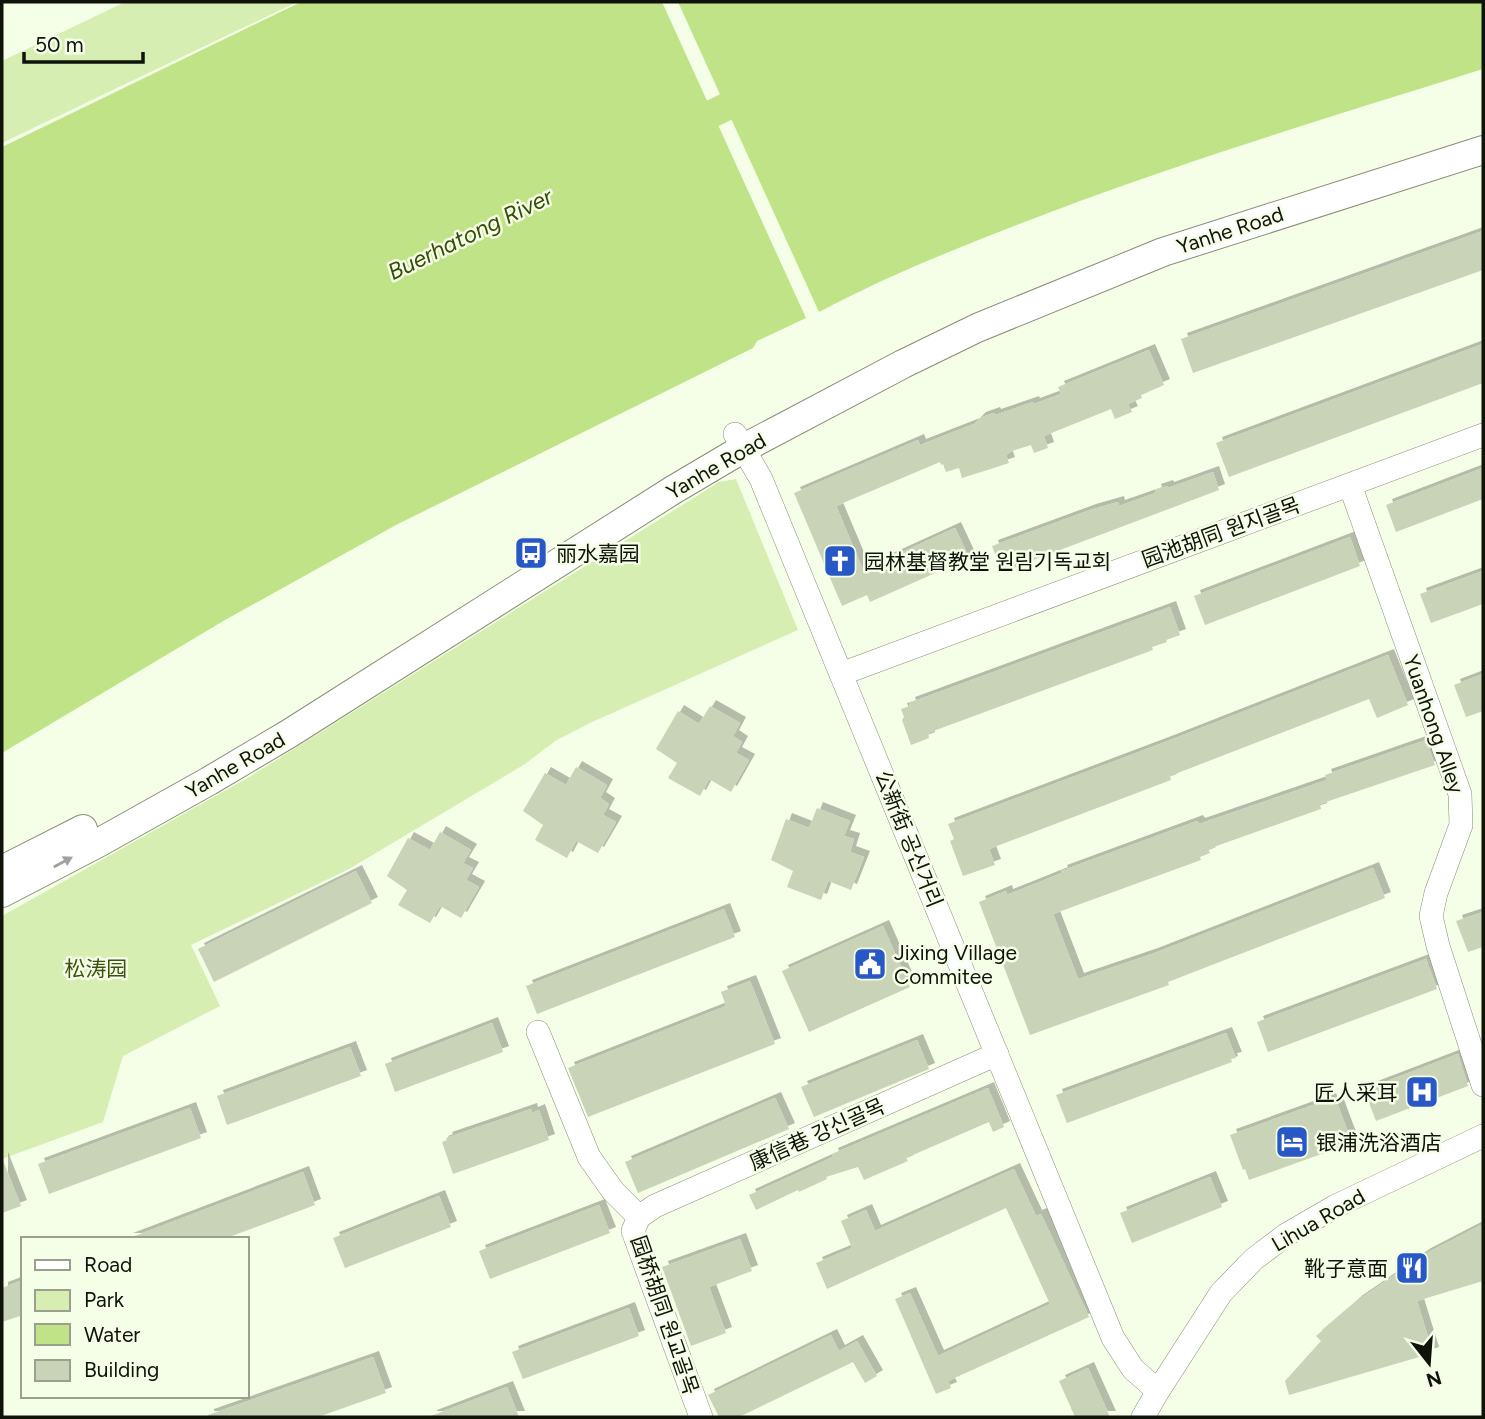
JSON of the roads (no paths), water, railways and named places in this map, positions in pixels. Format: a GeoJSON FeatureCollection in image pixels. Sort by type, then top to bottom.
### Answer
{"type":"FeatureCollection","features":[{"type":"Feature","properties":{"kind":"main road","name":"Yanhe Road"},"geometry":{"type":"LineString","coordinates":[[2,893],[133,824],[278,740],[628,517],[841,376],[923,335],[1152,242],[1483,132]]}},
{"type":"Feature","properties":{"kind":"main road","name":"Yanhe Road"},"geometry":{"type":"LineString","coordinates":[[2,870],[97,822],[206,761],[740,441],[944,343],[1137,262],[1212,235],[1483,150]]}},
{"type":"Feature","properties":{"kind":"street","name":"园池胡同 원지골목"},"geometry":{"type":"LineString","coordinates":[[841,674],[1483,435]]}},
{"type":"Feature","properties":{"kind":"street","name":"公新街 공신거리"},"geometry":{"type":"LineString","coordinates":[[740,441],[761,479],[1113,1338],[1133,1369],[1158,1391]]}},
{"type":"Feature","properties":{"kind":"street","name":"Yuanhong Alley"},"geometry":{"type":"LineString","coordinates":[[1349,485],[1460,794],[1461,825],[1436,893],[1431,916],[1438,946],[1483,1085]]}},
{"type":"Feature","properties":{"kind":"street","name":"园桥胡同 원교골목"},"geometry":{"type":"LineString","coordinates":[[538,1032],[589,1157],[613,1191],[639,1217],[634,1231],[701,1417]]}},
{"type":"Feature","properties":{"kind":"street","name":"康信巷 강신골목"},"geometry":{"type":"LineString","coordinates":[[639,1217],[655,1206],[997,1054]]}},
{"type":"Feature","properties":{"kind":"street","name":"Lihua Road"},"geometry":{"type":"LineString","coordinates":[[1143,1417],[1221,1293],[1237,1274],[1274,1243],[1336,1206],[1483,1136]]}},
{"type":"Feature","properties":{"kind":"water"},"geometry":{"type":"Polygon","coordinates":[[[301,2],[662,2],[806,318],[757,341],[753,348],[396,525],[225,620],[2,753],[2,147],[301,2]]]}},
{"type":"Feature","properties":{"kind":"water"},"geometry":{"type":"Polygon","coordinates":[[[678,2],[1483,2],[1483,69],[1126,184],[913,267],[819,312],[678,2]]]}},
{"type":"Feature","properties":{"kind":"waterway","name":"Buerhatong River"},"geometry":{"type":"LineString","coordinates":[[681,129],[760,90]]}},
{"type":"Feature","properties":{"kind":"place","name":"丽水嘉园"},"geometry":{"type":"Point","coordinates":[531,553]}},
{"type":"Feature","properties":{"kind":"place","name":"园林基督教堂 원림기독교회"},"geometry":{"type":"Point","coordinates":[840,561]}},
{"type":"Feature","properties":{"kind":"place","name":"Jixing Village Commitee"},"geometry":{"type":"Point","coordinates":[870,964]}},
{"type":"Feature","properties":{"kind":"place","name":"匠人采耳"},"geometry":{"type":"Point","coordinates":[1422,1092]}},
{"type":"Feature","properties":{"kind":"place","name":"银浦洗浴酒店"},"geometry":{"type":"Point","coordinates":[1292,1142]}},
{"type":"Feature","properties":{"kind":"place","name":"靴子意面"},"geometry":{"type":"Point","coordinates":[1412,1268]}},
{"type":"Feature","properties":{"kind":"park label","name":"松涛园"},"geometry":{"type":"Point","coordinates":[96,968]}}]}
